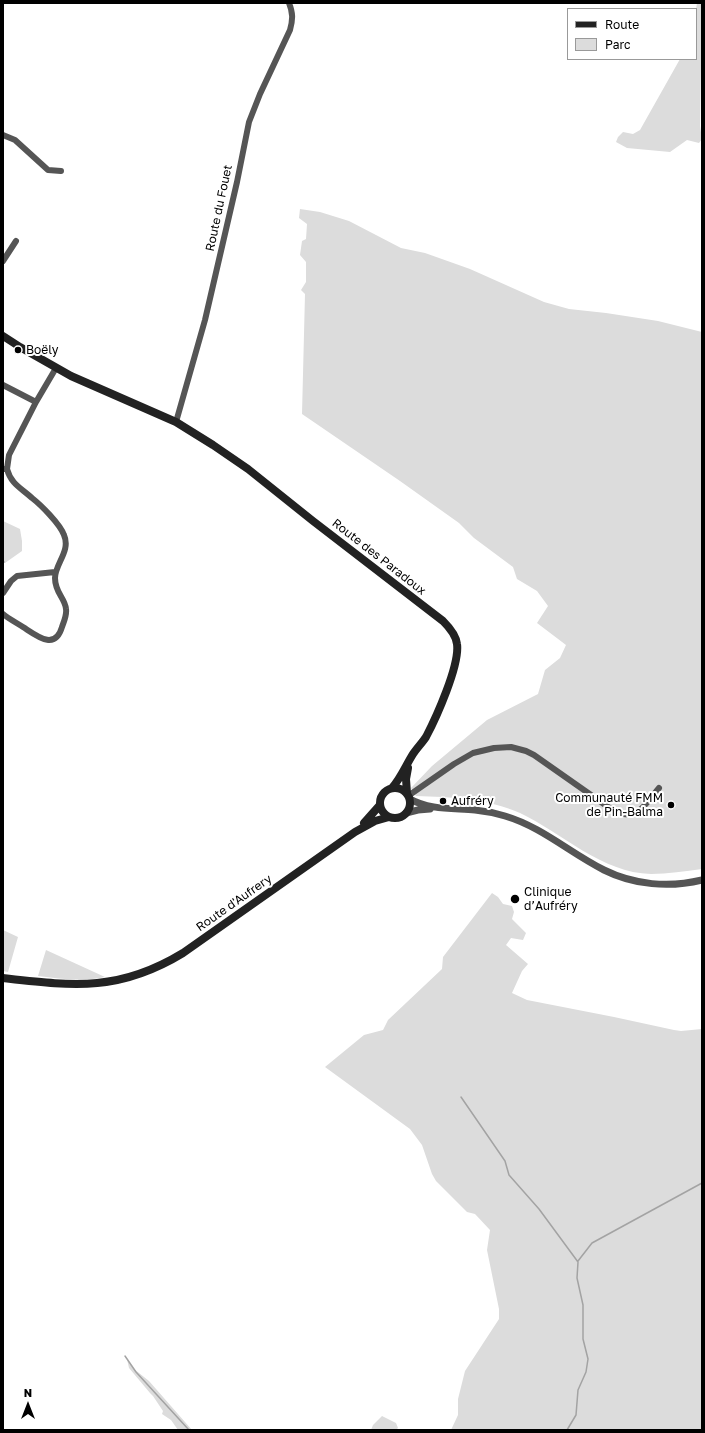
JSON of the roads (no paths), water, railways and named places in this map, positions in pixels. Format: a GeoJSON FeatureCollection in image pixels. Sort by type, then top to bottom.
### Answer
{"type":"FeatureCollection","features":[{"type":"Feature","properties":{"kind":"main road","name":"Route des Paradoux"},"geometry":{"type":"LineString","coordinates":[[3,336],[56,368],[89,385],[176,422],[213,445],[252,472],[443,622],[454,634],[458,646],[457,653],[448,687],[436,718],[392,788]]}},
{"type":"Feature","properties":{"kind":"main road"},"geometry":{"type":"LineString","coordinates":[[408,796],[398,788],[392,788],[384,792],[381,796],[380,805],[382,810],[389,817],[398,818],[409,809],[408,796],[406,779],[410,758]]}},
{"type":"Feature","properties":{"kind":"main road","name":"Route d'Aufrery"},"geometry":{"type":"LineString","coordinates":[[355,832],[380,805]]}},
{"type":"Feature","properties":{"kind":"main road","name":"Route d'Aufrery"},"geometry":{"type":"LineString","coordinates":[[3,978],[69,985],[100,984],[134,976],[156,968],[183,953],[355,832],[375,821],[389,817]]}},
{"type":"Feature","properties":{"kind":"street","name":"Route du Fouet"},"geometry":{"type":"LineString","coordinates":[[176,422],[205,320],[249,122],[260,94],[290,30],[293,15],[288,3]]}},
{"type":"Feature","properties":{"kind":"street"},"geometry":{"type":"LineString","coordinates":[[3,136],[15,140],[48,170],[61,171]]}},
{"type":"Feature","properties":{"kind":"street"},"geometry":{"type":"LineString","coordinates":[[3,262],[16,241]]}},
{"type":"Feature","properties":{"kind":"street"},"geometry":{"type":"LineString","coordinates":[[3,614],[40,638],[50,640],[57,637],[61,630],[67,610],[58,593],[55,579],[55,572],[60,564],[65,550],[65,538],[63,532],[33,498],[13,482],[5,469],[9,455],[36,402],[56,368]]}},
{"type":"Feature","properties":{"kind":"street"},"geometry":{"type":"LineString","coordinates":[[3,385],[36,402]]}},
{"type":"Feature","properties":{"kind":"street"},"geometry":{"type":"LineString","coordinates":[[3,594],[11,581],[17,576],[55,572]]}},
{"type":"Feature","properties":{"kind":"street"},"geometry":{"type":"LineString","coordinates":[[442,808],[418,803],[408,796],[454,764],[473,753],[494,748],[517,748],[534,755],[611,809],[625,815],[630,816],[638,812],[659,788]]}},
{"type":"Feature","properties":{"kind":"street"},"geometry":{"type":"LineString","coordinates":[[406,813],[418,810],[442,808],[478,810],[493,813],[537,829],[604,870],[637,881],[684,884],[702,880]]}},
{"type":"Feature","properties":{"kind":"waterway"},"geometry":{"type":"LineString","coordinates":[[461,1097],[505,1161],[509,1175],[539,1209],[578,1262],[577,1278],[583,1305],[583,1339],[588,1359],[586,1372],[578,1390],[576,1415],[567,1430]]}},
{"type":"Feature","properties":{"kind":"waterway"},"geometry":{"type":"LineString","coordinates":[[578,1261],[592,1243],[702,1183]]}},
{"type":"Feature","properties":{"kind":"waterway"},"geometry":{"type":"LineString","coordinates":[[125,1356],[136,1372],[189,1430]]}},
{"type":"Feature","properties":{"kind":"place","name":"Boëly"},"geometry":{"type":"Point","coordinates":[18,350]}},
{"type":"Feature","properties":{"kind":"place","name":"Aufréry"},"geometry":{"type":"Point","coordinates":[443,801]}},
{"type":"Feature","properties":{"kind":"place","name":"Communauté FMM de Pin-Balma"},"geometry":{"type":"Point","coordinates":[671,805]}},
{"type":"Feature","properties":{"kind":"place","name":"Clinique d’Aufréry"},"geometry":{"type":"Point","coordinates":[515,899]}}]}
